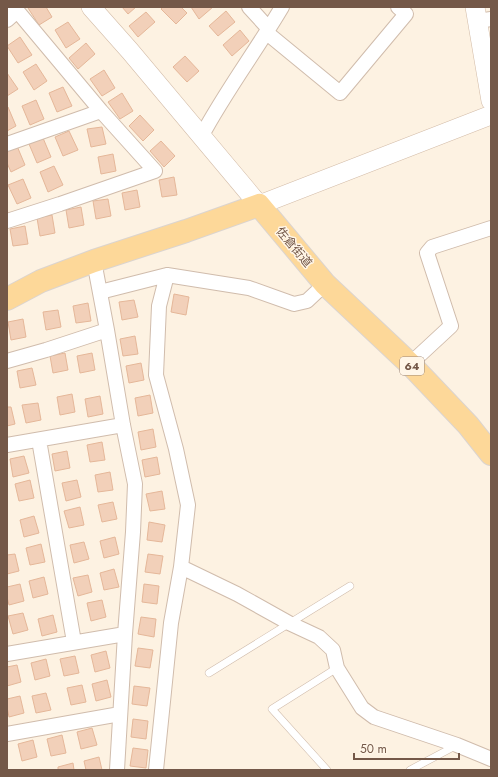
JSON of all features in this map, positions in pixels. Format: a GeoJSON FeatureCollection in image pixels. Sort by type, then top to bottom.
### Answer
{"type":"FeatureCollection","features":[{"type":"Feature","properties":{"kind":"main road"},"geometry":{"type":"LineString","coordinates":[[7,299],[41,281],[94,261],[259,205]]}},
{"type":"Feature","properties":{"kind":"main road","name":"佐倉街道"},"geometry":{"type":"LineString","coordinates":[[259,205],[325,284],[410,364],[468,425],[491,454]]}},
{"type":"Feature","properties":{"kind":"main road"},"geometry":{"type":"LineString","coordinates":[[7,284],[41,281]]}},
{"type":"Feature","properties":{"kind":"street"},"geometry":{"type":"LineString","coordinates":[[91,7],[130,51],[259,205],[491,115]]}},
{"type":"Feature","properties":{"kind":"street"},"geometry":{"type":"LineString","coordinates":[[249,7],[268,31],[340,93],[406,14],[398,7]]}},
{"type":"Feature","properties":{"kind":"street"},"geometry":{"type":"LineString","coordinates":[[201,137],[210,120],[282,7]]}},
{"type":"Feature","properties":{"kind":"street"},"geometry":{"type":"LineString","coordinates":[[7,221],[155,171],[13,13]]}},
{"type":"Feature","properties":{"kind":"street"},"geometry":{"type":"LineString","coordinates":[[481,16],[491,101]]}},
{"type":"Feature","properties":{"kind":"street"},"geometry":{"type":"LineString","coordinates":[[7,144],[101,111]]}},
{"type":"Feature","properties":{"kind":"street"},"geometry":{"type":"LineString","coordinates":[[410,364],[451,326],[427,253],[432,247],[491,228]]}},
{"type":"Feature","properties":{"kind":"street"},"geometry":{"type":"LineString","coordinates":[[94,261],[135,484],[116,770]]}},
{"type":"Feature","properties":{"kind":"street"},"geometry":{"type":"LineString","coordinates":[[100,292],[168,275],[249,288],[294,304],[307,301],[325,284]]}},
{"type":"Feature","properties":{"kind":"street"},"geometry":{"type":"LineString","coordinates":[[156,770],[171,623],[181,567],[188,505],[176,449],[156,375],[159,306],[168,275]]}},
{"type":"Feature","properties":{"kind":"street"},"geometry":{"type":"LineString","coordinates":[[7,361],[107,330]]}},
{"type":"Feature","properties":{"kind":"street"},"geometry":{"type":"LineString","coordinates":[[7,445],[123,425]]}},
{"type":"Feature","properties":{"kind":"street"},"geometry":{"type":"LineString","coordinates":[[39,440],[74,642]]}},
{"type":"Feature","properties":{"kind":"street"},"geometry":{"type":"LineString","coordinates":[[181,567],[237,594],[289,623],[319,637],[333,650],[337,668],[362,708],[374,717],[457,745],[491,759]]}},
{"type":"Feature","properties":{"kind":"street"},"geometry":{"type":"LineString","coordinates":[[7,654],[125,634]]}},
{"type":"Feature","properties":{"kind":"street"},"geometry":{"type":"LineString","coordinates":[[7,734],[120,714]]}},
{"type":"Feature","properties":{"kind":"lane"},"geometry":{"type":"LineString","coordinates":[[209,673],[350,586]]}},
{"type":"Feature","properties":{"kind":"lane"},"geometry":{"type":"LineString","coordinates":[[327,770],[272,709],[337,668]]}},
{"type":"Feature","properties":{"kind":"lane"},"geometry":{"type":"LineString","coordinates":[[410,770],[457,745]]}},
{"type":"Feature","properties":{"kind":"building"},"geometry":{"type":"Polygon","coordinates":[[[46,7],[52,17],[39,25],[28,8],[46,7]]]}},
{"type":"Feature","properties":{"kind":"building"},"geometry":{"type":"Polygon","coordinates":[[[122,7],[136,7],[128,14],[122,7]]]}},
{"type":"Feature","properties":{"kind":"building"},"geometry":{"type":"Polygon","coordinates":[[[163,7],[181,7],[187,13],[176,24],[161,9],[163,7]]]}},
{"type":"Feature","properties":{"kind":"building"},"geometry":{"type":"Polygon","coordinates":[[[191,7],[213,7],[199,19],[191,7]]]}},
{"type":"Feature","properties":{"kind":"building"},"geometry":{"type":"Polygon","coordinates":[[[226,11],[235,22],[218,36],[209,26],[226,11]]]}},
{"type":"Feature","properties":{"kind":"building"},"geometry":{"type":"Polygon","coordinates":[[[146,12],[155,22],[138,37],[129,26],[146,12]]]}},
{"type":"Feature","properties":{"kind":"building"},"geometry":{"type":"Polygon","coordinates":[[[68,22],[80,39],[66,48],[55,30],[68,22]]]}},
{"type":"Feature","properties":{"kind":"building"},"geometry":{"type":"Polygon","coordinates":[[[240,30],[249,41],[232,56],[223,45],[240,30]]]}},
{"type":"Feature","properties":{"kind":"building"},"geometry":{"type":"Polygon","coordinates":[[[20,37],[32,55],[18,63],[7,46],[20,37]]]}},
{"type":"Feature","properties":{"kind":"building"},"geometry":{"type":"Polygon","coordinates":[[[86,43],[95,54],[78,69],[69,58],[86,43]]]}},
{"type":"Feature","properties":{"kind":"building"},"geometry":{"type":"Polygon","coordinates":[[[185,56],[199,71],[187,82],[173,67],[185,56]]]}},
{"type":"Feature","properties":{"kind":"building"},"geometry":{"type":"Polygon","coordinates":[[[36,64],[47,81],[34,90],[23,72],[36,64]]]}},
{"type":"Feature","properties":{"kind":"building"},"geometry":{"type":"Polygon","coordinates":[[[104,70],[115,88],[102,96],[90,79],[104,70]]]}},
{"type":"Feature","properties":{"kind":"building"},"geometry":{"type":"Polygon","coordinates":[[[7,73],[18,89],[7,96],[7,73]]]}},
{"type":"Feature","properties":{"kind":"building"},"geometry":{"type":"Polygon","coordinates":[[[63,87],[72,106],[57,112],[49,93],[63,87]]]}},
{"type":"Feature","properties":{"kind":"building"},"geometry":{"type":"Polygon","coordinates":[[[122,93],[133,111],[120,119],[108,102],[122,93]]]}},
{"type":"Feature","properties":{"kind":"building"},"geometry":{"type":"Polygon","coordinates":[[[36,100],[44,119],[30,125],[22,106],[36,100]]]}},
{"type":"Feature","properties":{"kind":"building"},"geometry":{"type":"Polygon","coordinates":[[[8,107],[16,126],[7,131],[7,108],[8,107]]]}},
{"type":"Feature","properties":{"kind":"building"},"geometry":{"type":"Polygon","coordinates":[[[140,115],[154,130],[143,141],[129,126],[140,115]]]}},
{"type":"Feature","properties":{"kind":"building"},"geometry":{"type":"Polygon","coordinates":[[[102,127],[106,144],[91,147],[87,129],[102,127]]]}},
{"type":"Feature","properties":{"kind":"building"},"geometry":{"type":"Polygon","coordinates":[[[69,131],[78,150],[63,156],[55,137],[69,131]]]}},
{"type":"Feature","properties":{"kind":"building"},"geometry":{"type":"Polygon","coordinates":[[[43,138],[51,157],[37,163],[29,144],[43,138]]]}},
{"type":"Feature","properties":{"kind":"building"},"geometry":{"type":"Polygon","coordinates":[[[161,141],[175,156],[164,167],[150,151],[161,141]]]}},
{"type":"Feature","properties":{"kind":"building"},"geometry":{"type":"Polygon","coordinates":[[[17,146],[25,165],[11,172],[7,163],[7,151],[17,146]]]}},
{"type":"Feature","properties":{"kind":"building"},"geometry":{"type":"Polygon","coordinates":[[[113,154],[116,171],[101,174],[98,157],[113,154]]]}},
{"type":"Feature","properties":{"kind":"building"},"geometry":{"type":"Polygon","coordinates":[[[54,166],[63,185],[48,192],[40,172],[54,166]]]}},
{"type":"Feature","properties":{"kind":"building"},"geometry":{"type":"Polygon","coordinates":[[[174,177],[177,195],[162,197],[159,180],[174,177]]]}},
{"type":"Feature","properties":{"kind":"building"},"geometry":{"type":"Polygon","coordinates":[[[23,179],[31,198],[17,204],[8,185],[23,179]]]}},
{"type":"Feature","properties":{"kind":"building"},"geometry":{"type":"Polygon","coordinates":[[[137,190],[140,207],[125,210],[122,193],[137,190]]]}},
{"type":"Feature","properties":{"kind":"building"},"geometry":{"type":"Polygon","coordinates":[[[108,199],[111,216],[96,219],[93,201],[108,199]]]}},
{"type":"Feature","properties":{"kind":"building"},"geometry":{"type":"Polygon","coordinates":[[[81,207],[84,225],[69,228],[66,210],[81,207]]]}},
{"type":"Feature","properties":{"kind":"building"},"geometry":{"type":"Polygon","coordinates":[[[52,215],[55,233],[40,236],[37,218],[52,215]]]}},
{"type":"Feature","properties":{"kind":"building"},"geometry":{"type":"Polygon","coordinates":[[[25,226],[28,244],[13,246],[10,229],[25,226]]]}},
{"type":"Feature","properties":{"kind":"building"},"geometry":{"type":"Polygon","coordinates":[[[174,294],[189,297],[186,315],[171,312],[174,294]]]}},
{"type":"Feature","properties":{"kind":"building"},"geometry":{"type":"Polygon","coordinates":[[[134,300],[138,317],[122,320],[119,302],[134,300]]]}},
{"type":"Feature","properties":{"kind":"building"},"geometry":{"type":"Polygon","coordinates":[[[88,303],[91,321],[76,323],[73,306],[88,303]]]}},
{"type":"Feature","properties":{"kind":"building"},"geometry":{"type":"Polygon","coordinates":[[[58,310],[61,327],[46,330],[43,312],[58,310]]]}},
{"type":"Feature","properties":{"kind":"building"},"geometry":{"type":"Polygon","coordinates":[[[23,319],[26,337],[11,340],[8,322],[23,319]]]}},
{"type":"Feature","properties":{"kind":"building"},"geometry":{"type":"Polygon","coordinates":[[[135,336],[138,354],[123,356],[120,339],[135,336]]]}},
{"type":"Feature","properties":{"kind":"building"},"geometry":{"type":"Polygon","coordinates":[[[65,353],[68,370],[53,373],[50,356],[65,353]]]}},
{"type":"Feature","properties":{"kind":"building"},"geometry":{"type":"Polygon","coordinates":[[[92,353],[95,370],[80,373],[77,356],[92,353]]]}},
{"type":"Feature","properties":{"kind":"building"},"geometry":{"type":"Polygon","coordinates":[[[141,363],[144,380],[129,383],[126,366],[141,363]]]}},
{"type":"Feature","properties":{"kind":"building"},"geometry":{"type":"Polygon","coordinates":[[[32,368],[36,385],[20,388],[17,371],[32,368]]]}},
{"type":"Feature","properties":{"kind":"building"},"geometry":{"type":"Polygon","coordinates":[[[72,394],[75,412],[60,415],[57,397],[72,394]]]}},
{"type":"Feature","properties":{"kind":"building"},"geometry":{"type":"Polygon","coordinates":[[[150,395],[153,413],[138,416],[135,398],[150,395]]]}},
{"type":"Feature","properties":{"kind":"building"},"geometry":{"type":"Polygon","coordinates":[[[100,396],[103,414],[88,417],[85,399],[100,396]]]}},
{"type":"Feature","properties":{"kind":"building"},"geometry":{"type":"Polygon","coordinates":[[[38,403],[41,420],[26,423],[22,405],[38,403]]]}},
{"type":"Feature","properties":{"kind":"building"},"geometry":{"type":"Polygon","coordinates":[[[7,407],[11,407],[15,424],[7,426],[7,407]]]}},
{"type":"Feature","properties":{"kind":"building"},"geometry":{"type":"Polygon","coordinates":[[[153,429],[156,447],[141,450],[138,432],[153,429]]]}},
{"type":"Feature","properties":{"kind":"building"},"geometry":{"type":"Polygon","coordinates":[[[102,442],[105,460],[90,462],[87,445],[102,442]]]}},
{"type":"Feature","properties":{"kind":"building"},"geometry":{"type":"Polygon","coordinates":[[[67,451],[70,468],[55,471],[52,454],[67,451]]]}},
{"type":"Feature","properties":{"kind":"building"},"geometry":{"type":"Polygon","coordinates":[[[24,456],[29,473],[13,477],[10,459],[24,456]]]}},
{"type":"Feature","properties":{"kind":"building"},"geometry":{"type":"Polygon","coordinates":[[[157,457],[160,474],[145,477],[142,460],[157,457]]]}},
{"type":"Feature","properties":{"kind":"building"},"geometry":{"type":"Polygon","coordinates":[[[110,472],[113,490],[98,492],[95,475],[110,472]]]}},
{"type":"Feature","properties":{"kind":"building"},"geometry":{"type":"Polygon","coordinates":[[[30,480],[34,498],[19,501],[15,484],[30,480]]]}},
{"type":"Feature","properties":{"kind":"building"},"geometry":{"type":"Polygon","coordinates":[[[77,480],[81,497],[66,501],[62,483],[77,480]]]}},
{"type":"Feature","properties":{"kind":"building"},"geometry":{"type":"Polygon","coordinates":[[[162,491],[165,509],[150,511],[146,494],[162,491]]]}},
{"type":"Feature","properties":{"kind":"building"},"geometry":{"type":"Polygon","coordinates":[[[113,502],[117,519],[102,522],[98,505],[113,502]]]}},
{"type":"Feature","properties":{"kind":"building"},"geometry":{"type":"Polygon","coordinates":[[[80,507],[84,525],[69,528],[64,511],[80,507]]]}},
{"type":"Feature","properties":{"kind":"building"},"geometry":{"type":"Polygon","coordinates":[[[34,516],[39,533],[24,537],[20,520],[34,516]]]}},
{"type":"Feature","properties":{"kind":"building"},"geometry":{"type":"Polygon","coordinates":[[[149,522],[165,525],[162,542],[147,540],[149,522]]]}},
{"type":"Feature","properties":{"kind":"building"},"geometry":{"type":"Polygon","coordinates":[[[115,537],[119,554],[104,558],[100,541],[115,537]]]}},
{"type":"Feature","properties":{"kind":"building"},"geometry":{"type":"Polygon","coordinates":[[[84,542],[89,559],[74,563],[70,545],[84,542]]]}},
{"type":"Feature","properties":{"kind":"building"},"geometry":{"type":"Polygon","coordinates":[[[41,544],[45,562],[30,565],[26,548],[41,544]]]}},
{"type":"Feature","properties":{"kind":"building"},"geometry":{"type":"Polygon","coordinates":[[[15,554],[19,571],[7,574],[7,555],[15,554]]]}},
{"type":"Feature","properties":{"kind":"building"},"geometry":{"type":"Polygon","coordinates":[[[148,554],[163,556],[160,574],[145,572],[148,554]]]}},
{"type":"Feature","properties":{"kind":"building"},"geometry":{"type":"Polygon","coordinates":[[[114,569],[119,587],[104,590],[100,573],[114,569]]]}},
{"type":"Feature","properties":{"kind":"building"},"geometry":{"type":"Polygon","coordinates":[[[88,575],[92,592],[78,596],[73,578],[88,575]]]}},
{"type":"Feature","properties":{"kind":"building"},"geometry":{"type":"Polygon","coordinates":[[[44,577],[48,594],[33,598],[29,581],[44,577]]]}},
{"type":"Feature","properties":{"kind":"building"},"geometry":{"type":"Polygon","coordinates":[[[20,584],[24,601],[9,605],[7,587],[20,584]]]}},
{"type":"Feature","properties":{"kind":"building"},"geometry":{"type":"Polygon","coordinates":[[[144,584],[159,586],[157,604],[142,602],[144,584]]]}},
{"type":"Feature","properties":{"kind":"building"},"geometry":{"type":"Polygon","coordinates":[[[102,600],[106,617],[91,621],[87,603],[102,600]]]}},
{"type":"Feature","properties":{"kind":"building"},"geometry":{"type":"Polygon","coordinates":[[[23,613],[28,630],[13,634],[8,616],[23,613]]]}},
{"type":"Feature","properties":{"kind":"building"},"geometry":{"type":"Polygon","coordinates":[[[53,615],[57,632],[42,636],[38,619],[53,615]]]}},
{"type":"Feature","properties":{"kind":"building"},"geometry":{"type":"Polygon","coordinates":[[[141,617],[156,619],[154,637],[138,634],[141,617]]]}},
{"type":"Feature","properties":{"kind":"building"},"geometry":{"type":"Polygon","coordinates":[[[138,648],[153,650],[150,668],[135,666],[138,648]]]}},
{"type":"Feature","properties":{"kind":"building"},"geometry":{"type":"Polygon","coordinates":[[[106,651],[110,668],[95,672],[91,655],[106,651]]]}},
{"type":"Feature","properties":{"kind":"building"},"geometry":{"type":"Polygon","coordinates":[[[75,656],[79,673],[64,676],[60,659],[75,656]]]}},
{"type":"Feature","properties":{"kind":"building"},"geometry":{"type":"Polygon","coordinates":[[[46,659],[50,676],[35,680],[31,663],[46,659]]]}},
{"type":"Feature","properties":{"kind":"building"},"geometry":{"type":"Polygon","coordinates":[[[17,665],[21,682],[7,686],[7,667],[17,665]]]}},
{"type":"Feature","properties":{"kind":"building"},"geometry":{"type":"Polygon","coordinates":[[[107,680],[111,697],[96,701],[92,684],[107,680]]]}},
{"type":"Feature","properties":{"kind":"building"},"geometry":{"type":"Polygon","coordinates":[[[82,685],[86,702],[71,705],[67,688],[82,685]]]}},
{"type":"Feature","properties":{"kind":"building"},"geometry":{"type":"Polygon","coordinates":[[[134,686],[150,688],[147,706],[132,704],[134,686]]]}},
{"type":"Feature","properties":{"kind":"building"},"geometry":{"type":"Polygon","coordinates":[[[46,693],[51,710],[36,713],[32,696],[46,693]]]}},
{"type":"Feature","properties":{"kind":"building"},"geometry":{"type":"Polygon","coordinates":[[[20,696],[24,713],[9,717],[7,699],[20,696]]]}},
{"type":"Feature","properties":{"kind":"building"},"geometry":{"type":"Polygon","coordinates":[[[133,719],[148,721],[146,739],[131,737],[133,719]]]}},
{"type":"Feature","properties":{"kind":"building"},"geometry":{"type":"Polygon","coordinates":[[[92,728],[97,745],[81,749],[77,732],[92,728]]]}},
{"type":"Feature","properties":{"kind":"building"},"geometry":{"type":"Polygon","coordinates":[[[62,735],[66,753],[51,756],[47,739],[62,735]]]}},
{"type":"Feature","properties":{"kind":"building"},"geometry":{"type":"Polygon","coordinates":[[[33,740],[37,757],[22,761],[18,744],[33,740]]]}},
{"type":"Feature","properties":{"kind":"building"},"geometry":{"type":"Polygon","coordinates":[[[133,748],[148,750],[146,768],[130,766],[133,748]]]}},
{"type":"Feature","properties":{"kind":"building"},"geometry":{"type":"Polygon","coordinates":[[[99,757],[102,770],[86,770],[84,761],[99,757]]]}},
{"type":"Feature","properties":{"kind":"building"},"geometry":{"type":"Polygon","coordinates":[[[73,763],[74,770],[58,770],[58,767],[73,763]]]}}]}
